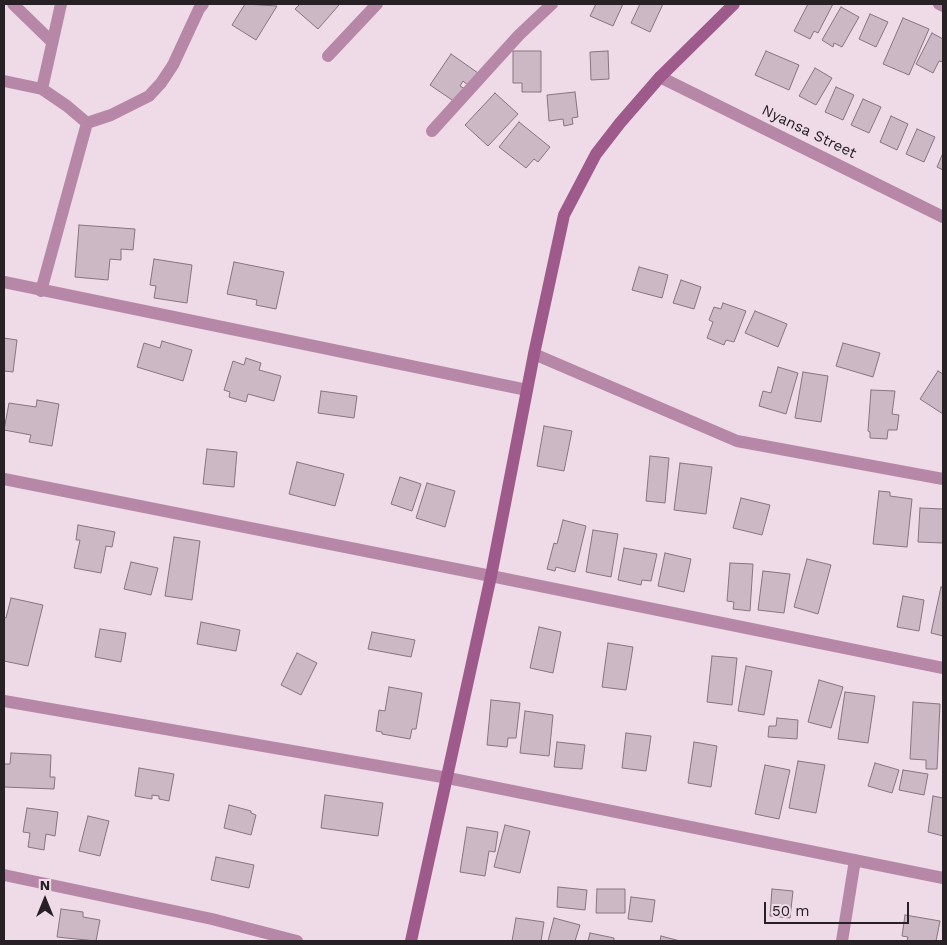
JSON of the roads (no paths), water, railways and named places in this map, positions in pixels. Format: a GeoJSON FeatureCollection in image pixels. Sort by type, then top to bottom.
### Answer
{"type":"FeatureCollection","features":[{"type":"Feature","properties":{"kind":"street"},"geometry":{"type":"LineString","coordinates":[[13,4],[52,42]]}},
{"type":"Feature","properties":{"kind":"street"},"geometry":{"type":"LineString","coordinates":[[42,89],[61,4]]}},
{"type":"Feature","properties":{"kind":"street"},"geometry":{"type":"LineString","coordinates":[[328,56],[377,4]]}},
{"type":"Feature","properties":{"kind":"street"},"geometry":{"type":"LineString","coordinates":[[432,131],[519,35],[552,4]]}},
{"type":"Feature","properties":{"kind":"street"},"geometry":{"type":"LineString","coordinates":[[411,941],[491,576],[534,354],[564,215],[596,154],[620,123],[660,77],[734,4]]}},
{"type":"Feature","properties":{"kind":"street"},"geometry":{"type":"LineString","coordinates":[[939,4],[943,6]]}},
{"type":"Feature","properties":{"kind":"street"},"geometry":{"type":"LineString","coordinates":[[87,123],[111,115],[149,96],[161,83],[173,65],[201,6]]}},
{"type":"Feature","properties":{"kind":"street","name":"Nyansa Street"},"geometry":{"type":"LineString","coordinates":[[660,77],[943,217]]}},
{"type":"Feature","properties":{"kind":"street"},"geometry":{"type":"LineString","coordinates":[[4,81],[42,89],[67,106],[87,123]]}},
{"type":"Feature","properties":{"kind":"street"},"geometry":{"type":"LineString","coordinates":[[41,291],[87,123]]}},
{"type":"Feature","properties":{"kind":"street"},"geometry":{"type":"LineString","coordinates":[[4,282],[527,390]]}},
{"type":"Feature","properties":{"kind":"street"},"geometry":{"type":"LineString","coordinates":[[534,354],[737,441],[770,449],[884,466],[943,478]]}},
{"type":"Feature","properties":{"kind":"street"},"geometry":{"type":"LineString","coordinates":[[4,479],[943,668]]}},
{"type":"Feature","properties":{"kind":"street"},"geometry":{"type":"LineString","coordinates":[[4,701],[448,778],[943,878]]}},
{"type":"Feature","properties":{"kind":"street"},"geometry":{"type":"LineString","coordinates":[[842,941],[855,860]]}},
{"type":"Feature","properties":{"kind":"street"},"geometry":{"type":"LineString","coordinates":[[4,874],[212,919],[297,941]]}}]}
